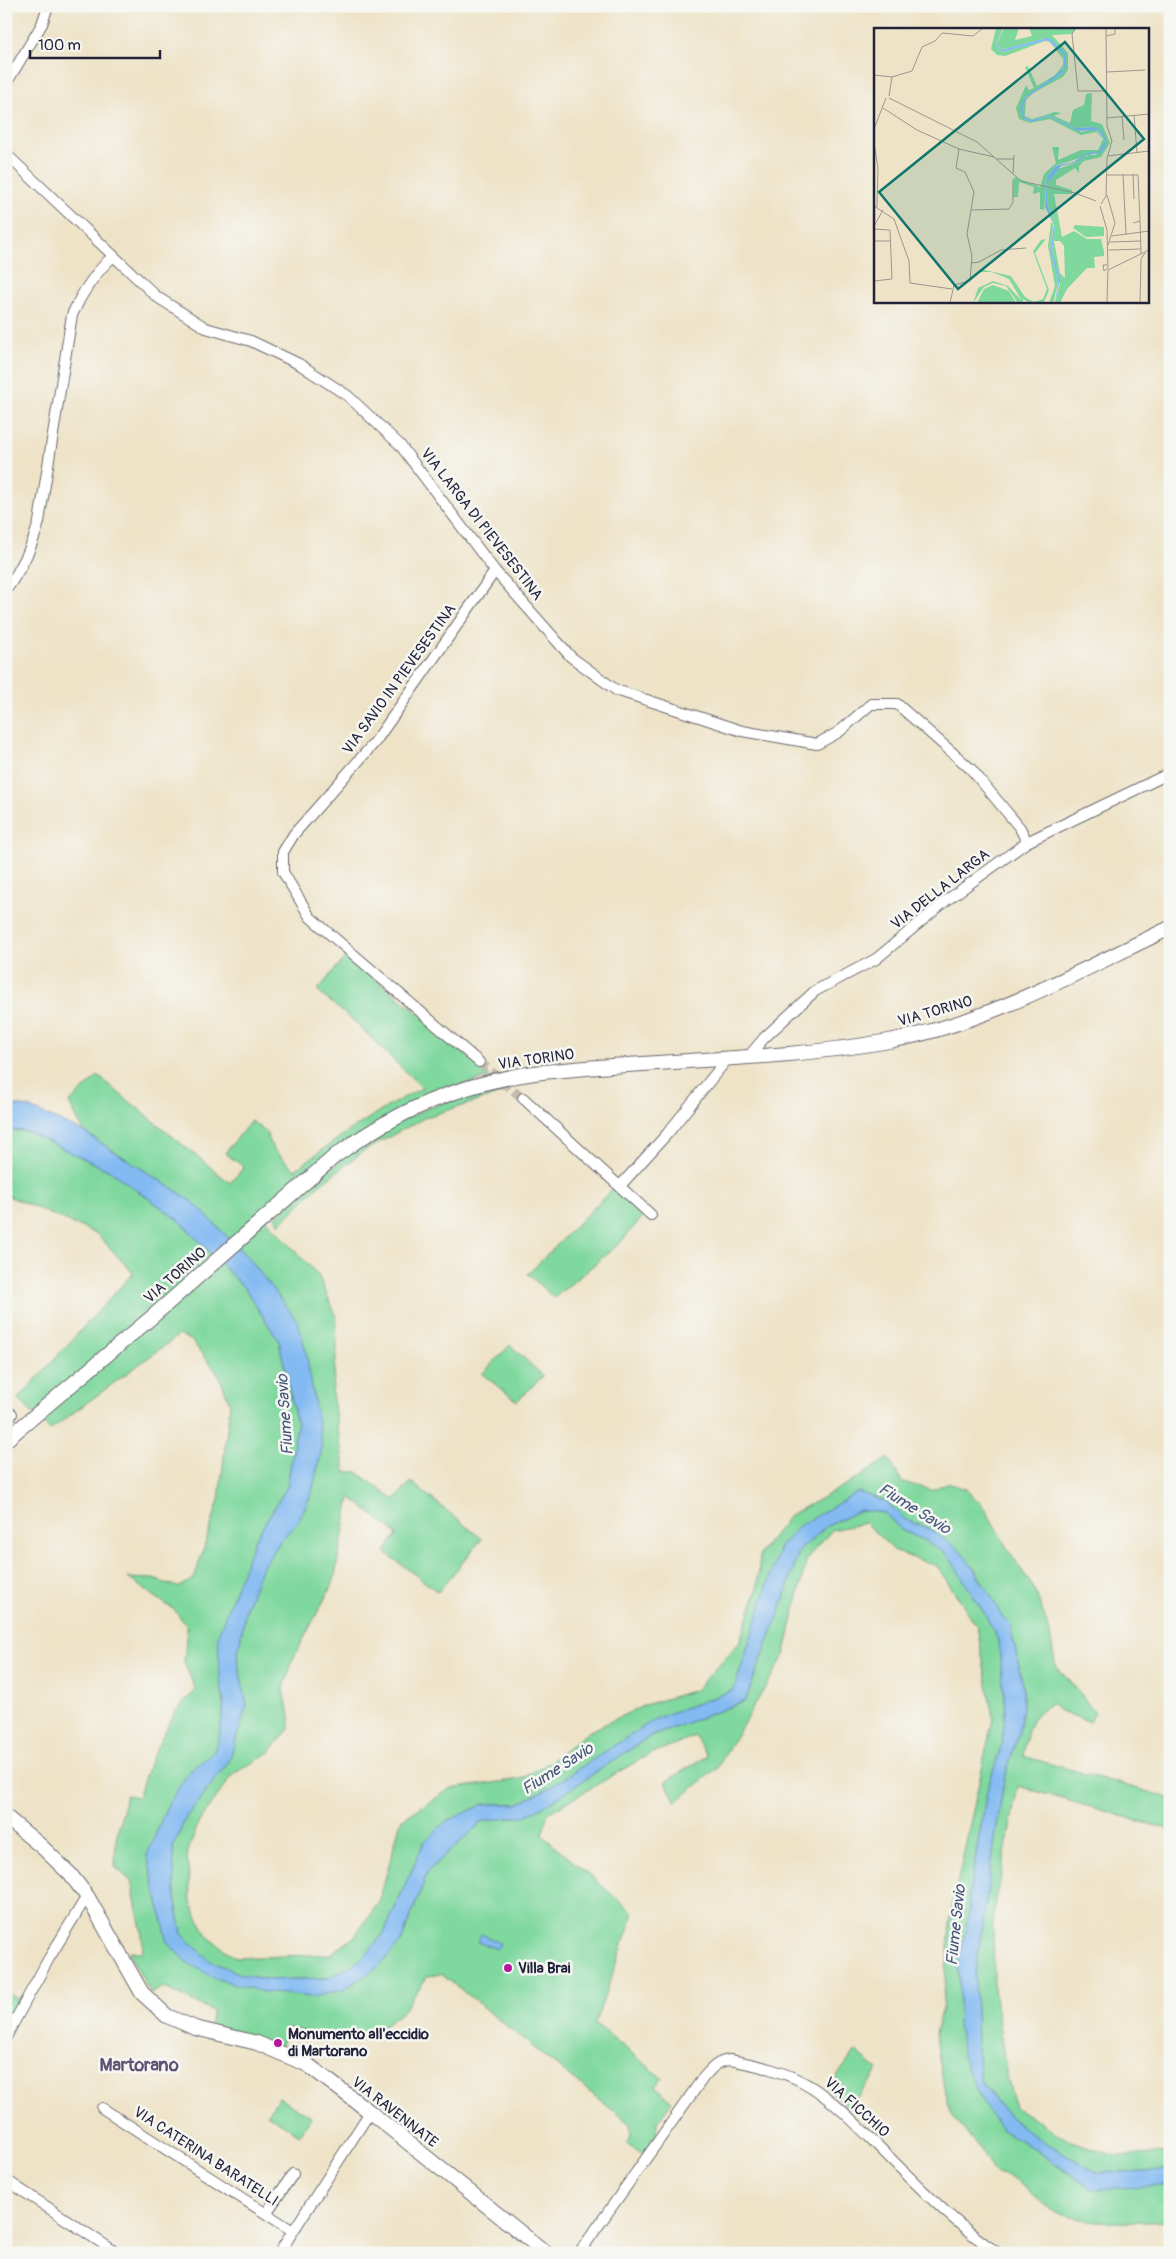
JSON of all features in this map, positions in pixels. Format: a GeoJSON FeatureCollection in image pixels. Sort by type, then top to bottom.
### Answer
{"type":"FeatureCollection","features":[{"type":"Feature","properties":{"kind":"main road","name":"VIA TORINO"},"geometry":{"type":"LineString","coordinates":[[6,1440],[152,1317],[309,1178],[360,1138],[387,1121],[459,1089],[505,1078],[562,1070],[728,1058],[890,1040],[953,1024],[1002,1006],[1170,928]]}},
{"type":"Feature","properties":{"kind":"main road","name":"VIA RAVENNATE"},"geometry":{"type":"LineString","coordinates":[[6,1817],[42,1847],[70,1874],[86,1896],[142,1994],[168,2016],[195,2028],[257,2043],[308,2065],[370,2112],[546,2253]]}},
{"type":"Feature","properties":{"kind":"street"},"geometry":{"type":"LineString","coordinates":[[6,84],[42,24],[48,6]]}},
{"type":"Feature","properties":{"kind":"street","name":"VIA LARGA DI PIEVESESTINA"},"geometry":{"type":"LineString","coordinates":[[6,154],[157,297],[206,328],[251,341],[299,364],[348,396],[400,445],[495,571],[571,658],[616,690],[742,731],[817,744],[839,732],[871,704],[897,704],[971,769],[1020,828],[1027,842]]}},
{"type":"Feature","properties":{"kind":"street"},"geometry":{"type":"LineString","coordinates":[[6,590],[19,572],[32,548],[39,522],[72,315],[82,293],[100,268],[114,256]]}},
{"type":"Feature","properties":{"kind":"street","name":"VIA SAVIO IN PIEVESESTINA"},"geometry":{"type":"LineString","coordinates":[[479,1062],[310,917],[283,872],[283,852],[294,834],[375,742],[495,571]]}},
{"type":"Feature","properties":{"kind":"street","name":"VIA DELLA LARGA"},"geometry":{"type":"LineString","coordinates":[[749,1056],[764,1038],[815,990],[876,959],[947,900],[1027,842],[1170,773]]}},
{"type":"Feature","properties":{"kind":"street"},"geometry":{"type":"LineString","coordinates":[[620,1186],[667,1134],[728,1058]]}},
{"type":"Feature","properties":{"kind":"street"},"geometry":{"type":"LineString","coordinates":[[523,1098],[651,1215]]}},
{"type":"Feature","properties":{"kind":"street"},"geometry":{"type":"LineString","coordinates":[[6,2037],[86,1896]]}},
{"type":"Feature","properties":{"kind":"street","name":"VIA FICCHIO"},"geometry":{"type":"LineString","coordinates":[[579,2253],[703,2078],[714,2065],[730,2060],[787,2075],[812,2087],[841,2110],[916,2184],[967,2229],[998,2253]]}},
{"type":"Feature","properties":{"kind":"street","name":"VIA CATERINA BARATELLI"},"geometry":{"type":"LineString","coordinates":[[102,2108],[267,2212],[293,2231]]}},
{"type":"Feature","properties":{"kind":"street"},"geometry":{"type":"LineString","coordinates":[[279,2253],[370,2112]]}},
{"type":"Feature","properties":{"kind":"street"},"geometry":{"type":"LineString","coordinates":[[267,2212],[293,2174]]}},
{"type":"Feature","properties":{"kind":"street"},"geometry":{"type":"LineString","coordinates":[[6,2180],[117,2253]]}},
{"type":"Feature","properties":{"kind":"green space"},"geometry":{"type":"Polygon","coordinates":[[[346,956],[421,1015],[490,1077],[434,1093],[260,1213],[318,1275],[336,1315],[337,1350],[332,1394],[345,1472],[357,1472],[394,1500],[411,1482],[482,1539],[438,1592],[385,1552],[397,1534],[350,1497],[334,1581],[293,1659],[283,1691],[290,1715],[290,1728],[269,1753],[233,1774],[199,1822],[187,1854],[191,1903],[207,1936],[236,1958],[331,1954],[354,1937],[379,1902],[401,1820],[450,1789],[521,1779],[550,1762],[588,1732],[645,1705],[695,1690],[739,1643],[757,1591],[760,1553],[789,1516],[858,1478],[888,1458],[902,1482],[932,1490],[947,1483],[966,1489],[984,1507],[1007,1548],[1035,1590],[1049,1629],[1056,1668],[1072,1683],[1095,1712],[1090,1722],[1058,1710],[1051,1704],[1033,1719],[1023,1756],[1170,1798],[1170,1830],[1018,1786],[993,1917],[994,1989],[1007,2078],[1016,2107],[1068,2140],[1119,2157],[1170,2152],[1170,2170],[1097,2173],[1025,2130],[1004,2111],[982,2084],[977,2050],[975,1974],[1004,1779],[1018,1735],[1023,1708],[1023,1686],[1010,1625],[1002,1618],[975,1569],[930,1529],[906,1520],[886,1502],[858,1492],[780,1547],[734,1690],[657,1718],[552,1786],[518,1804],[484,1804],[424,1842],[384,1933],[363,1959],[329,1978],[270,1980],[243,1975],[210,1961],[182,1934],[175,1897],[173,1847],[186,1817],[229,1761],[247,1705],[237,1659],[246,1608],[261,1569],[281,1540],[298,1522],[312,1492],[322,1448],[251,1261],[192,1201],[84,1132],[69,1103],[98,1076],[230,1183],[244,1167],[225,1153],[251,1121],[266,1132],[273,1149],[295,1170],[357,1126],[422,1088],[355,1022],[317,991],[346,956]]]}},
{"type":"Feature","properties":{"kind":"green space"},"geometry":{"type":"Polygon","coordinates":[[[500,1086],[507,1092],[426,1117],[365,1150],[319,1185],[280,1224],[275,1217],[342,1158],[382,1131],[414,1115],[465,1095],[500,1086]]]}},
{"type":"Feature","properties":{"kind":"green space"},"geometry":{"type":"Polygon","coordinates":[[[6,1130],[26,1131],[110,1171],[179,1220],[245,1289],[279,1341],[297,1425],[287,1487],[254,1541],[220,1679],[224,1704],[219,1738],[213,1753],[189,1772],[147,1855],[168,1943],[185,1961],[313,1997],[401,1942],[428,1871],[483,1821],[525,1816],[551,1802],[647,1738],[745,1701],[780,1611],[799,1551],[827,1526],[860,1510],[885,1513],[901,1530],[926,1541],[948,1555],[986,1616],[998,1640],[1006,1708],[1002,1743],[987,1791],[969,1895],[969,1914],[958,1964],[960,1986],[980,2098],[1036,2150],[1066,2172],[1142,2185],[1170,2186],[1170,2221],[1093,2221],[1064,2215],[1051,2210],[1016,2180],[994,2173],[981,2150],[951,2115],[945,2094],[935,2033],[943,2004],[951,1912],[993,1718],[977,1626],[937,1566],[896,1552],[865,1523],[832,1530],[807,1558],[784,1656],[717,1768],[676,1802],[665,1782],[707,1756],[695,1736],[648,1755],[548,1813],[542,1835],[634,1913],[595,2023],[662,2078],[656,2087],[672,2101],[657,2122],[656,2136],[643,2155],[626,2143],[631,2136],[630,2124],[441,1974],[428,1976],[401,2013],[375,2033],[352,2043],[317,2033],[286,2028],[281,2046],[209,2026],[213,2011],[163,1987],[151,1994],[128,1952],[143,1952],[142,1933],[131,1881],[115,1867],[116,1839],[126,1795],[138,1797],[150,1761],[175,1712],[196,1690],[184,1663],[187,1626],[173,1609],[128,1578],[153,1579],[178,1587],[194,1579],[219,1500],[230,1404],[219,1375],[191,1340],[179,1335],[50,1430],[18,1399],[133,1273],[97,1234],[6,1195],[6,1130]]]}},
{"type":"Feature","properties":{"kind":"green space"},"geometry":{"type":"Polygon","coordinates":[[[614,1187],[646,1213],[620,1243],[554,1298],[528,1274],[614,1187]]]}},
{"type":"Feature","properties":{"kind":"green space"},"geometry":{"type":"Polygon","coordinates":[[[510,1345],[543,1376],[517,1401],[482,1374],[510,1345]]]}},
{"type":"Feature","properties":{"kind":"green space"},"geometry":{"type":"Polygon","coordinates":[[[6,1992],[21,2001],[6,2025],[6,1992]]]}},
{"type":"Feature","properties":{"kind":"green space"},"geometry":{"type":"Polygon","coordinates":[[[855,2051],[878,2070],[848,2109],[828,2089],[855,2051]]]}},
{"type":"Feature","properties":{"kind":"green space"},"geometry":{"type":"Polygon","coordinates":[[[279,2097],[311,2117],[299,2135],[267,2114],[279,2097]]]}},
{"type":"Feature","properties":{"kind":"water"},"geometry":{"type":"Polygon","coordinates":[[[6,1104],[28,1107],[84,1132],[192,1201],[251,1261],[298,1322],[306,1352],[322,1448],[312,1492],[298,1522],[281,1540],[261,1569],[246,1608],[237,1659],[247,1705],[229,1761],[186,1817],[173,1847],[175,1897],[182,1934],[210,1961],[243,1975],[270,1980],[329,1978],[362,1959],[384,1933],[424,1842],[445,1822],[484,1804],[518,1804],[552,1786],[657,1718],[734,1690],[780,1547],[799,1526],[858,1492],[886,1502],[906,1520],[930,1529],[962,1552],[990,1594],[1002,1617],[1010,1625],[1023,1686],[1023,1708],[1018,1735],[1004,1779],[975,1974],[977,2050],[982,2084],[1004,2111],[1025,2130],[1097,2173],[1170,2170],[1170,2186],[1092,2189],[1036,2150],[1001,2129],[980,2098],[963,2059],[958,2024],[960,1986],[958,1964],[969,1914],[969,1895],[987,1791],[1002,1743],[1006,1708],[998,1640],[986,1616],[948,1555],[926,1541],[901,1530],[885,1513],[860,1510],[827,1526],[799,1551],[780,1611],[745,1701],[647,1738],[551,1802],[525,1816],[483,1821],[428,1871],[401,1942],[378,1967],[343,1990],[313,1997],[263,1992],[214,1978],[185,1961],[168,1943],[147,1855],[168,1804],[189,1772],[213,1753],[219,1738],[224,1704],[220,1679],[218,1635],[254,1541],[287,1487],[297,1425],[279,1341],[245,1289],[179,1220],[110,1171],[26,1131],[6,1130],[6,1104]]]}},
{"type":"Feature","properties":{"kind":"water"},"geometry":{"type":"Polygon","coordinates":[[[481,1934],[500,1943],[497,1949],[477,1942],[481,1934]]]}},
{"type":"Feature","properties":{"kind":"tunnel"},"geometry":{"type":"LineString","coordinates":[[479,1062],[523,1098]]}},
{"type":"Feature","properties":{"kind":"place","name":"Villa Brai"},"geometry":{"type":"Point","coordinates":[508,1968]}},
{"type":"Feature","properties":{"kind":"place","name":"Monumento all'eccidio di Martorano"},"geometry":{"type":"Point","coordinates":[278,2043]}},
{"type":"Feature","properties":{"kind":"district","name":"Martorano"},"geometry":{"type":"Point","coordinates":[139,2065]}},
{"type":"Feature","properties":{"kind":"water label","name":"Fiume Savio"},"geometry":{"type":"Point","coordinates":[284,1415]}},
{"type":"Feature","properties":{"kind":"water label","name":"Fiume Savio"},"geometry":{"type":"Point","coordinates":[915,1508]}},
{"type":"Feature","properties":{"kind":"water label","name":"Fiume Savio"},"geometry":{"type":"Point","coordinates":[557,1768]}},
{"type":"Feature","properties":{"kind":"water label","name":"Fiume Savio"},"geometry":{"type":"Point","coordinates":[955,1925]}}]}
